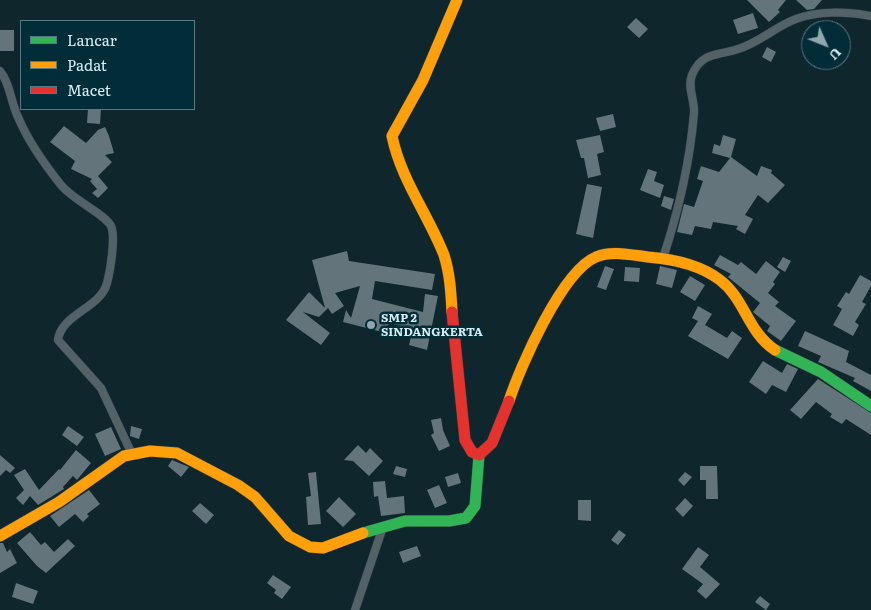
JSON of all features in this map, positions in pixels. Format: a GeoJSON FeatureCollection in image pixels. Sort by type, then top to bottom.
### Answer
{"type":"FeatureCollection","features":[{"type":"Feature","properties":{"kind":"street"},"geometry":{"type":"LineString","coordinates":[[457,0],[423,80],[392,136],[398,163],[413,198],[444,254],[449,272],[459,394],[465,440],[472,452],[479,455]]}},
{"type":"Feature","properties":{"kind":"street"},"geometry":{"type":"LineString","coordinates":[[663,258],[671,234],[686,168],[695,112],[690,78],[699,64],[714,53],[738,50],[796,19],[842,11],[871,16]]}},
{"type":"Feature","properties":{"kind":"street"},"geometry":{"type":"LineString","coordinates":[[0,71],[26,133],[62,186],[76,200],[104,218],[112,228],[107,285],[102,294],[65,326],[58,340],[101,388],[131,452]]}},
{"type":"Feature","properties":{"kind":"street"},"geometry":{"type":"LineString","coordinates":[[0,536],[35,518],[131,452],[164,451],[184,457],[247,490],[292,538],[312,547],[319,548],[336,545],[403,521],[418,520],[443,523],[463,521],[468,518],[475,506],[479,455],[492,444],[517,378],[544,324],[564,289],[585,262],[600,255],[663,258],[696,267],[716,277],[734,294],[745,319],[754,333],[781,355],[815,369],[871,406]]}},
{"type":"Feature","properties":{"kind":"street"},"geometry":{"type":"LineString","coordinates":[[355,610],[383,527]]}},
{"type":"Feature","properties":{"kind":"building"},"geometry":{"type":"Polygon","coordinates":[[[747,0],[786,0],[778,10],[780,12],[769,22],[747,0]]]}},
{"type":"Feature","properties":{"kind":"building"},"geometry":{"type":"Polygon","coordinates":[[[796,0],[822,0],[814,9],[807,10],[796,0]]]}},
{"type":"Feature","properties":{"kind":"building"},"geometry":{"type":"Polygon","coordinates":[[[753,13],[758,28],[738,34],[733,20],[753,13]]]}},
{"type":"Feature","properties":{"kind":"building"},"geometry":{"type":"Polygon","coordinates":[[[636,18],[648,29],[639,38],[627,27],[636,18]]]}},
{"type":"Feature","properties":{"kind":"building"},"geometry":{"type":"Polygon","coordinates":[[[0,30],[14,30],[14,51],[0,51],[0,30]]]}},
{"type":"Feature","properties":{"kind":"building"},"geometry":{"type":"Polygon","coordinates":[[[767,47],[776,52],[771,62],[762,57],[767,47]]]}},
{"type":"Feature","properties":{"kind":"building"},"geometry":{"type":"Polygon","coordinates":[[[88,110],[101,110],[100,124],[87,123],[88,110]]]}},
{"type":"Feature","properties":{"kind":"building"},"geometry":{"type":"Polygon","coordinates":[[[613,114],[616,127],[600,131],[596,118],[613,114]]]}},
{"type":"Feature","properties":{"kind":"building"},"geometry":{"type":"Polygon","coordinates":[[[64,126],[86,143],[98,130],[105,127],[114,153],[105,155],[112,162],[98,176],[108,188],[98,198],[92,193],[97,189],[90,181],[92,179],[71,169],[75,161],[50,142],[64,126]]]}},
{"type":"Feature","properties":{"kind":"building"},"geometry":{"type":"Polygon","coordinates":[[[600,135],[604,152],[597,154],[601,175],[588,178],[584,158],[581,158],[576,140],[600,135]]]}},
{"type":"Feature","properties":{"kind":"building"},"geometry":{"type":"Polygon","coordinates":[[[723,135],[736,139],[731,157],[757,176],[761,166],[772,170],[771,173],[785,185],[768,203],[758,195],[745,215],[753,219],[745,234],[736,229],[738,226],[713,222],[711,229],[695,226],[692,235],[677,232],[684,204],[694,207],[703,181],[697,179],[701,166],[719,172],[730,158],[712,153],[714,144],[720,146],[723,135]]]}},
{"type":"Feature","properties":{"kind":"building"},"geometry":{"type":"Polygon","coordinates":[[[648,169],[657,172],[654,181],[664,185],[660,198],[640,190],[648,169]]]}},
{"type":"Feature","properties":{"kind":"building"},"geometry":{"type":"Polygon","coordinates":[[[587,184],[602,187],[593,238],[576,234],[587,184]]]}},
{"type":"Feature","properties":{"kind":"building"},"geometry":{"type":"Polygon","coordinates":[[[664,196],[674,199],[671,210],[661,206],[664,196]]]}},
{"type":"Feature","properties":{"kind":"building"},"geometry":{"type":"Polygon","coordinates":[[[347,251],[349,261],[435,274],[432,290],[375,281],[372,299],[423,312],[425,294],[438,296],[427,350],[409,345],[413,329],[389,323],[386,333],[343,322],[346,310],[351,318],[360,286],[335,293],[344,306],[332,314],[328,308],[319,317],[303,312],[330,333],[321,345],[286,320],[309,292],[325,308],[312,260],[347,251]]]}},
{"type":"Feature","properties":{"kind":"building"},"geometry":{"type":"Polygon","coordinates":[[[720,255],[738,265],[741,262],[756,274],[766,261],[780,272],[773,282],[775,284],[768,293],[779,302],[775,306],[796,321],[781,341],[767,331],[770,326],[753,312],[760,303],[728,277],[731,274],[714,265],[720,255]]]}},
{"type":"Feature","properties":{"kind":"building"},"geometry":{"type":"Polygon","coordinates":[[[783,257],[791,261],[785,272],[777,267],[783,257]]]}},
{"type":"Feature","properties":{"kind":"building"},"geometry":{"type":"Polygon","coordinates":[[[605,266],[614,269],[606,290],[597,287],[605,266]]]}},
{"type":"Feature","properties":{"kind":"building"},"geometry":{"type":"Polygon","coordinates":[[[660,266],[677,270],[672,288],[656,284],[660,266]]]}},
{"type":"Feature","properties":{"kind":"building"},"geometry":{"type":"Polygon","coordinates":[[[625,267],[640,268],[639,282],[624,281],[625,267]]]}},
{"type":"Feature","properties":{"kind":"building"},"geometry":{"type":"Polygon","coordinates":[[[860,275],[871,281],[871,286],[862,302],[866,304],[855,322],[859,325],[853,336],[833,325],[842,309],[837,306],[846,292],[849,294],[860,275]]]}},
{"type":"Feature","properties":{"kind":"building"},"geometry":{"type":"Polygon","coordinates":[[[690,276],[705,285],[695,301],[680,292],[690,276]]]}},
{"type":"Feature","properties":{"kind":"building"},"geometry":{"type":"Polygon","coordinates":[[[698,306],[712,314],[705,325],[727,338],[732,331],[742,338],[728,359],[688,336],[698,321],[692,318],[698,306]]]}},
{"type":"Feature","properties":{"kind":"building"},"geometry":{"type":"Polygon","coordinates":[[[805,331],[849,351],[846,362],[871,375],[871,391],[853,381],[855,378],[818,362],[821,356],[798,346],[805,331]]]}},
{"type":"Feature","properties":{"kind":"building"},"geometry":{"type":"Polygon","coordinates":[[[763,361],[782,373],[787,364],[798,369],[786,392],[772,385],[766,394],[749,382],[763,361]]]}},
{"type":"Feature","properties":{"kind":"building"},"geometry":{"type":"Polygon","coordinates":[[[818,379],[871,413],[871,435],[846,419],[842,424],[830,417],[832,414],[816,402],[801,419],[790,410],[818,379]]]}},
{"type":"Feature","properties":{"kind":"building"},"geometry":{"type":"Polygon","coordinates":[[[441,418],[443,430],[450,446],[439,451],[431,435],[434,433],[431,420],[441,418]]]}},
{"type":"Feature","properties":{"kind":"building"},"geometry":{"type":"Polygon","coordinates":[[[68,426],[84,437],[77,446],[62,435],[68,426]]]}},
{"type":"Feature","properties":{"kind":"building"},"geometry":{"type":"Polygon","coordinates":[[[131,426],[142,429],[139,439],[130,436],[131,426]]]}},
{"type":"Feature","properties":{"kind":"building"},"geometry":{"type":"Polygon","coordinates":[[[111,427],[121,449],[105,456],[95,434],[111,427]]]}},
{"type":"Feature","properties":{"kind":"building"},"geometry":{"type":"Polygon","coordinates":[[[358,445],[366,453],[370,448],[383,461],[369,476],[353,461],[344,460],[358,445]]]}},
{"type":"Feature","properties":{"kind":"building"},"geometry":{"type":"Polygon","coordinates":[[[76,450],[91,463],[77,480],[73,476],[63,487],[64,489],[38,505],[30,496],[23,505],[16,498],[24,490],[14,475],[25,469],[39,490],[60,470],[76,450]]]}},
{"type":"Feature","properties":{"kind":"building"},"geometry":{"type":"Polygon","coordinates":[[[0,455],[15,468],[10,473],[6,470],[0,476],[0,455]]]}},
{"type":"Feature","properties":{"kind":"building"},"geometry":{"type":"Polygon","coordinates":[[[172,460],[189,467],[181,477],[168,466],[172,460]]]}},
{"type":"Feature","properties":{"kind":"building"},"geometry":{"type":"Polygon","coordinates":[[[396,466],[407,469],[405,477],[393,474],[396,466]]]}},
{"type":"Feature","properties":{"kind":"building"},"geometry":{"type":"Polygon","coordinates":[[[700,466],[717,466],[718,499],[706,499],[706,480],[700,480],[700,466]]]}},
{"type":"Feature","properties":{"kind":"building"},"geometry":{"type":"Polygon","coordinates":[[[316,472],[321,524],[308,525],[306,497],[311,496],[308,473],[316,472]]]}},
{"type":"Feature","properties":{"kind":"building"},"geometry":{"type":"Polygon","coordinates":[[[685,472],[692,477],[684,486],[678,480],[685,472]]]}},
{"type":"Feature","properties":{"kind":"building"},"geometry":{"type":"Polygon","coordinates":[[[458,473],[461,483],[448,487],[445,477],[458,473]]]}},
{"type":"Feature","properties":{"kind":"building"},"geometry":{"type":"Polygon","coordinates":[[[385,481],[387,498],[404,496],[405,513],[381,516],[378,496],[374,497],[373,482],[385,481]]]}},
{"type":"Feature","properties":{"kind":"building"},"geometry":{"type":"Polygon","coordinates":[[[439,485],[447,503],[435,508],[427,490],[439,485]]]}},
{"type":"Feature","properties":{"kind":"building"},"geometry":{"type":"Polygon","coordinates":[[[89,490],[100,504],[87,514],[89,516],[83,522],[75,514],[59,527],[50,516],[89,490]]]}},
{"type":"Feature","properties":{"kind":"building"},"geometry":{"type":"Polygon","coordinates":[[[339,497],[356,514],[343,527],[326,511],[339,497]]]}},
{"type":"Feature","properties":{"kind":"building"},"geometry":{"type":"Polygon","coordinates":[[[685,498],[693,506],[683,517],[675,509],[685,498]]]}},
{"type":"Feature","properties":{"kind":"building"},"geometry":{"type":"Polygon","coordinates":[[[578,500],[591,500],[591,521],[578,520],[578,500]]]}},
{"type":"Feature","properties":{"kind":"building"},"geometry":{"type":"Polygon","coordinates":[[[200,503],[214,515],[206,524],[192,511],[200,503]]]}},
{"type":"Feature","properties":{"kind":"building"},"geometry":{"type":"Polygon","coordinates":[[[619,530],[626,535],[618,545],[611,540],[619,530]]]}},
{"type":"Feature","properties":{"kind":"building"},"geometry":{"type":"Polygon","coordinates":[[[30,532],[41,545],[45,542],[54,552],[68,539],[75,546],[46,573],[37,566],[17,543],[30,532]]]}},
{"type":"Feature","properties":{"kind":"building"},"geometry":{"type":"Polygon","coordinates":[[[0,543],[3,543],[7,552],[10,549],[17,563],[0,573],[0,543]]]}},
{"type":"Feature","properties":{"kind":"building"},"geometry":{"type":"Polygon","coordinates":[[[417,546],[421,556],[403,563],[399,552],[417,546]]]}},
{"type":"Feature","properties":{"kind":"building"},"geometry":{"type":"Polygon","coordinates":[[[698,547],[709,555],[700,567],[720,584],[706,599],[697,591],[703,584],[682,569],[698,547]]]}},
{"type":"Feature","properties":{"kind":"building"},"geometry":{"type":"Polygon","coordinates":[[[273,575],[291,587],[282,599],[274,593],[276,590],[267,583],[273,575]]]}},
{"type":"Feature","properties":{"kind":"building"},"geometry":{"type":"Polygon","coordinates":[[[16,583],[38,591],[33,604],[12,597],[16,583]]]}},
{"type":"Feature","properties":{"kind":"building"},"geometry":{"type":"Polygon","coordinates":[[[760,596],[770,604],[766,610],[755,602],[760,596]]]}},
{"type":"Feature","properties":{"kind":"traffic: fast"},"geometry":{"type":"LineString","coordinates":[[775,350],[821,372],[871,406]]}},
{"type":"Feature","properties":{"kind":"traffic: fast"},"geometry":{"type":"LineString","coordinates":[[363,533],[405,521],[449,521],[466,518],[475,506],[479,455]]}},
{"type":"Feature","properties":{"kind":"traffic: slow"},"geometry":{"type":"LineString","coordinates":[[452,312],[449,276],[444,255],[408,182],[392,136],[423,80],[457,0]]}},
{"type":"Feature","properties":{"kind":"traffic: slow"},"geometry":{"type":"LineString","coordinates":[[509,401],[532,344],[556,300],[583,266],[602,255],[622,254],[667,259],[686,263],[712,274],[735,296],[758,334],[775,350]]}},
{"type":"Feature","properties":{"kind":"traffic: slow"},"geometry":{"type":"LineString","coordinates":[[0,536],[59,502],[124,456],[150,451],[177,453],[238,485],[255,497],[289,536],[310,547],[323,548],[363,533]]}},
{"type":"Feature","properties":{"kind":"traffic: jam"},"geometry":{"type":"LineString","coordinates":[[452,312],[465,440],[472,452],[479,455],[492,443],[509,401]]}},
{"type":"Feature","properties":{"kind":"place","name":"SMP 2 SINDANGKERTA"},"geometry":{"type":"Point","coordinates":[371,325]}}]}
